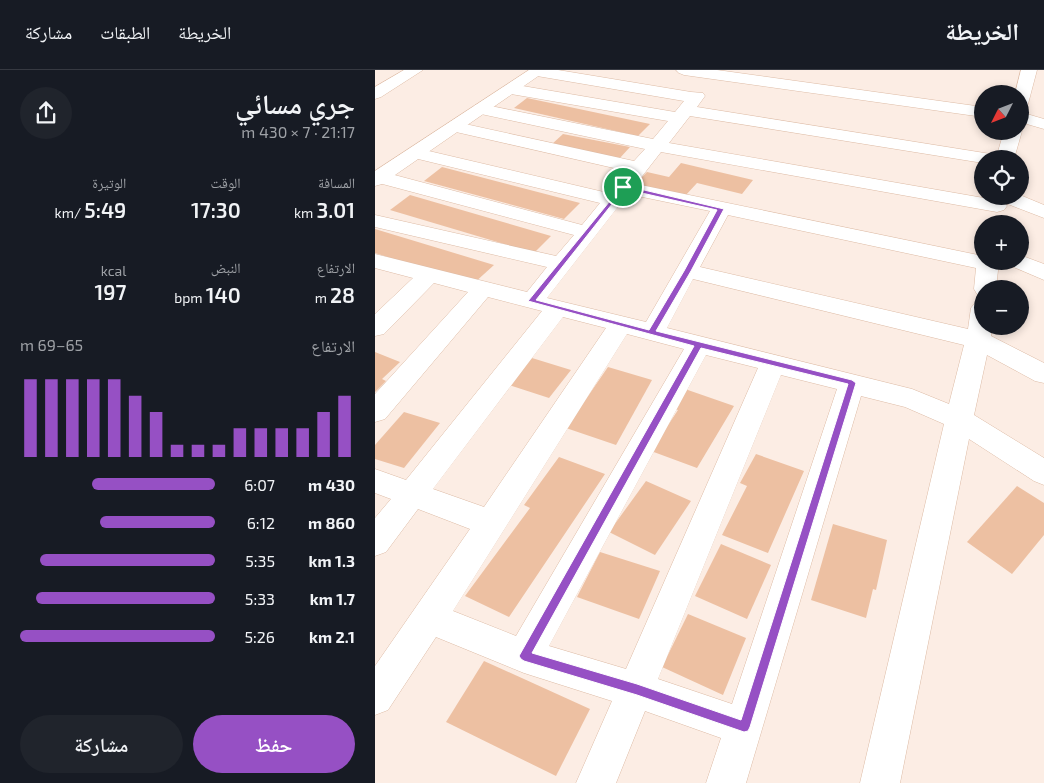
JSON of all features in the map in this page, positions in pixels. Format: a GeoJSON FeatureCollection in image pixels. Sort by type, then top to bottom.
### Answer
{"type":"FeatureCollection","features":[{"type":"Feature","properties":{"kind":"street"},"geometry":{"type":"LineString","coordinates":[[375,94],[415,70]]}},
{"type":"Feature","properties":{"kind":"street"},"geometry":{"type":"LineString","coordinates":[[392,149],[514,70]]}},
{"type":"Feature","properties":{"kind":"street"},"geometry":{"type":"LineString","coordinates":[[684,70],[974,111]]}},
{"type":"Feature","properties":{"kind":"street"},"geometry":{"type":"LineString","coordinates":[[795,70],[840,93]]}},
{"type":"Feature","properties":{"kind":"street"},"geometry":{"type":"LineString","coordinates":[[1025,85],[1029,70]]}},
{"type":"Feature","properties":{"kind":"street"},"geometry":{"type":"LineString","coordinates":[[377,179],[538,71],[687,109]]}},
{"type":"Feature","properties":{"kind":"street"},"geometry":{"type":"LineString","coordinates":[[375,542],[413,493],[544,305],[561,264],[658,146],[714,74]]}},
{"type":"Feature","properties":{"kind":"street"},"geometry":{"type":"LineString","coordinates":[[511,89],[687,109],[974,156]]}},
{"type":"Feature","properties":{"kind":"street"},"geometry":{"type":"LineString","coordinates":[[481,109],[658,146],[999,206],[1044,212]]}},
{"type":"Feature","properties":{"kind":"street"},"geometry":{"type":"LineString","coordinates":[[1029,120],[1044,124]]}},
{"type":"Feature","properties":{"kind":"street"},"geometry":{"type":"LineString","coordinates":[[456,127],[639,168]]}},
{"type":"Feature","properties":{"kind":"street"},"geometry":{"type":"LineString","coordinates":[[416,153],[618,194],[721,209],[974,260]]}},
{"type":"Feature","properties":{"kind":"street"},"geometry":{"type":"LineString","coordinates":[[377,179],[586,232]]}},
{"type":"Feature","properties":{"kind":"street"},"geometry":{"type":"LineString","coordinates":[[652,332],[721,209]]}},
{"type":"Feature","properties":{"kind":"street"},"geometry":{"type":"LineString","coordinates":[[375,221],[561,264]]}},
{"type":"Feature","properties":{"kind":"street"},"geometry":{"type":"LineString","coordinates":[[375,261],[912,399],[959,419],[1044,473]]}},
{"type":"Feature","properties":{"kind":"street"},"geometry":{"type":"LineString","coordinates":[[1029,266],[1044,273]]}},
{"type":"Feature","properties":{"kind":"street"},"geometry":{"type":"LineString","coordinates":[[687,271],[978,340],[1044,374]]}},
{"type":"Feature","properties":{"kind":"street"},"geometry":{"type":"LineString","coordinates":[[375,328],[429,275]]}},
{"type":"Feature","properties":{"kind":"street"},"geometry":{"type":"LineString","coordinates":[[375,412],[483,289]]}},
{"type":"Feature","properties":{"kind":"street"},"geometry":{"type":"LineString","coordinates":[[375,697],[429,618],[621,324]]}},
{"type":"Feature","properties":{"kind":"street"},"geometry":{"type":"LineString","coordinates":[[880,783],[979,335]]}},
{"type":"Feature","properties":{"kind":"street"},"geometry":{"type":"LineString","coordinates":[[524,656],[699,345]]}},
{"type":"Feature","properties":{"kind":"street"},"geometry":{"type":"LineString","coordinates":[[596,783],[637,690],[773,364]]}},
{"type":"Feature","properties":{"kind":"street"},"geometry":{"type":"LineString","coordinates":[[726,783],[852,383]]}},
{"type":"Feature","properties":{"kind":"street"},"geometry":{"type":"LineString","coordinates":[[375,481],[413,493],[491,523]]}},
{"type":"Feature","properties":{"kind":"street"},"geometry":{"type":"LineString","coordinates":[[429,618],[524,656],[637,690],[744,727]]}},
{"type":"Feature","properties":{"kind":"building"},"geometry":{"type":"Polygon","coordinates":[[[527,98],[650,124],[638,136],[514,108],[527,98]]]}},
{"type":"Feature","properties":{"kind":"building"},"geometry":{"type":"Polygon","coordinates":[[[563,134],[630,147],[619,159],[551,145],[563,134]]]}},
{"type":"Feature","properties":{"kind":"building"},"geometry":{"type":"Polygon","coordinates":[[[681,163],[753,180],[742,194],[697,183],[685,196],[635,184],[647,172],[669,177],[681,163]]]}},
{"type":"Feature","properties":{"kind":"building"},"geometry":{"type":"Polygon","coordinates":[[[442,167],[580,203],[564,219],[424,181],[442,167]]]}},
{"type":"Feature","properties":{"kind":"building"},"geometry":{"type":"Polygon","coordinates":[[[410,195],[551,236],[534,253],[390,210],[410,195]]]}},
{"type":"Feature","properties":{"kind":"building"},"geometry":{"type":"Polygon","coordinates":[[[375,229],[494,265],[473,284],[375,253],[375,229]]]}},
{"type":"Feature","properties":{"kind":"building"},"geometry":{"type":"Polygon","coordinates":[[[375,352],[400,362],[382,379],[386,381],[375,392],[375,352]]]}},
{"type":"Feature","properties":{"kind":"building"},"geometry":{"type":"Polygon","coordinates":[[[532,358],[571,370],[549,398],[509,385],[532,358]]]}},
{"type":"Feature","properties":{"kind":"building"},"geometry":{"type":"Polygon","coordinates":[[[608,367],[652,380],[616,445],[566,428],[608,367]]]}},
{"type":"Feature","properties":{"kind":"building"},"geometry":{"type":"Polygon","coordinates":[[[685,389],[734,406],[697,468],[651,451],[678,410],[672,408],[685,389]]]}},
{"type":"Feature","properties":{"kind":"building"},"geometry":{"type":"Polygon","coordinates":[[[404,412],[440,423],[404,468],[375,459],[375,445],[404,412]]]}},
{"type":"Feature","properties":{"kind":"building"},"geometry":{"type":"Polygon","coordinates":[[[756,454],[804,471],[768,553],[722,535],[747,486],[740,483],[756,454]]]}},
{"type":"Feature","properties":{"kind":"building"},"geometry":{"type":"Polygon","coordinates":[[[559,457],[605,474],[509,617],[465,596],[530,508],[524,505],[559,457]]]}},
{"type":"Feature","properties":{"kind":"building"},"geometry":{"type":"Polygon","coordinates":[[[646,481],[691,501],[655,555],[609,532],[646,481]]]}},
{"type":"Feature","properties":{"kind":"building"},"geometry":{"type":"Polygon","coordinates":[[[1017,486],[1044,503],[1044,535],[1012,574],[967,542],[1017,486]]]}},
{"type":"Feature","properties":{"kind":"building"},"geometry":{"type":"Polygon","coordinates":[[[833,524],[887,540],[876,590],[873,589],[866,618],[811,600],[833,524]]]}},
{"type":"Feature","properties":{"kind":"building"},"geometry":{"type":"Polygon","coordinates":[[[721,544],[771,565],[747,619],[695,596],[721,544]]]}},
{"type":"Feature","properties":{"kind":"building"},"geometry":{"type":"Polygon","coordinates":[[[600,552],[660,571],[639,619],[577,597],[600,552]]]}},
{"type":"Feature","properties":{"kind":"building"},"geometry":{"type":"Polygon","coordinates":[[[688,614],[746,638],[723,695],[662,667],[688,614]]]}},
{"type":"Feature","properties":{"kind":"building"},"geometry":{"type":"Polygon","coordinates":[[[484,661],[590,709],[556,776],[446,722],[484,661]]]}},
{"type":"Feature","properties":{"kind":"route"},"geometry":{"type":"LineString","coordinates":[[623,187],[531,301],[699,345],[852,383],[744,727],[637,690],[524,656],[699,345],[652,332],[721,209],[623,187]]}}]}
